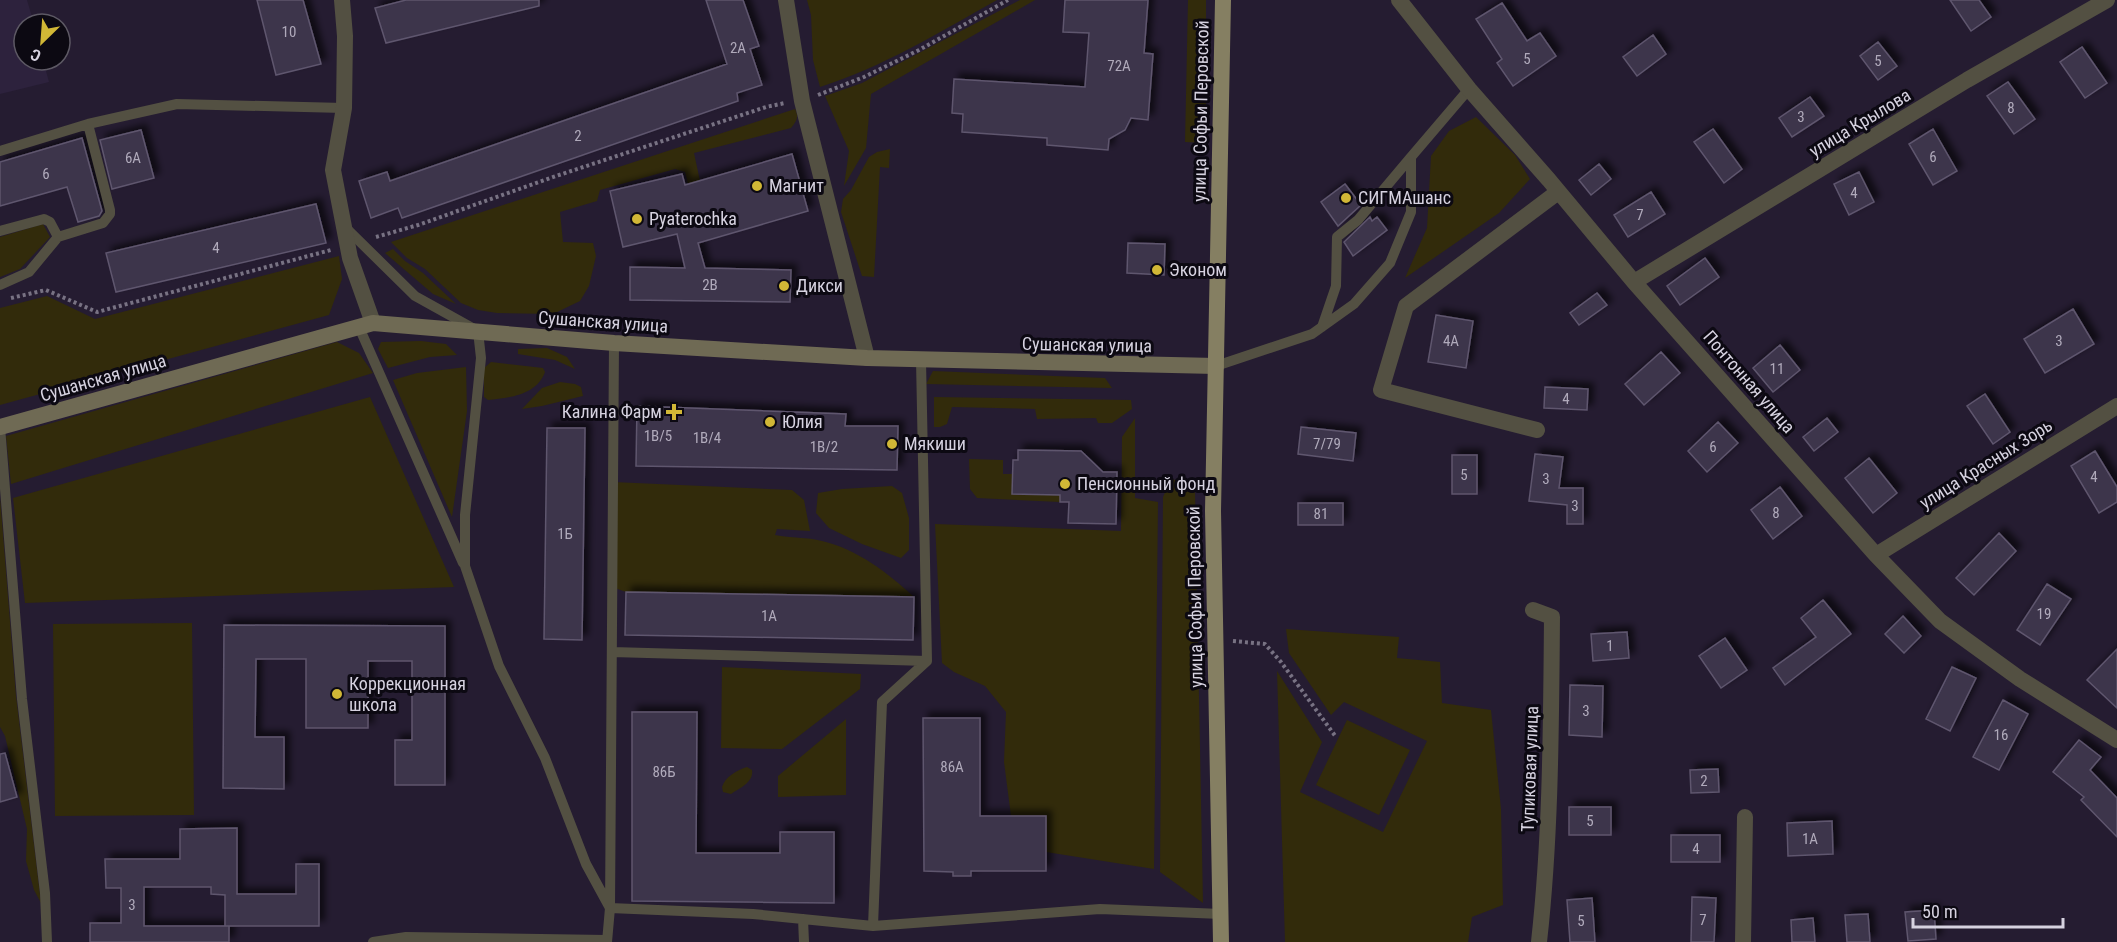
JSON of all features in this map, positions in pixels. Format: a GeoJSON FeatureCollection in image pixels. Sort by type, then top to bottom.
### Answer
{"type":"FeatureCollection","features":[{"type":"Feature","properties":{"kind":"main road","name":"улица Софьи Перовской"},"geometry":{"type":"LineString","coordinates":[[1221,942],[1214,511],[1223,0]]}},
{"type":"Feature","properties":{"kind":"main road","name":"Сушанская улица"},"geometry":{"type":"LineString","coordinates":[[0,427],[366,325],[867,358],[1216,366]]}},
{"type":"Feature","properties":{"kind":"street"},"geometry":{"type":"LineString","coordinates":[[342,0],[345,36],[344,108],[333,170],[344,226],[353,244],[350,258],[366,325]]}},
{"type":"Feature","properties":{"kind":"street"},"geometry":{"type":"LineString","coordinates":[[786,0],[802,101],[867,358]]}},
{"type":"Feature","properties":{"kind":"street","name":"Понтонная улица"},"geometry":{"type":"LineString","coordinates":[[1399,0],[1469,89],[1634,282],[1876,555],[1940,621],[2020,679],[2117,740]]}},
{"type":"Feature","properties":{"kind":"street","name":"улица Крылова"},"geometry":{"type":"LineString","coordinates":[[1634,282],[1967,80],[2107,0]]}},
{"type":"Feature","properties":{"kind":"street"},"geometry":{"type":"LineString","coordinates":[[1537,430],[1381,390],[1406,306],[1557,192]]}},
{"type":"Feature","properties":{"kind":"street","name":"улица Красных Зорь"},"geometry":{"type":"LineString","coordinates":[[1876,555],[2117,406]]}},
{"type":"Feature","properties":{"kind":"street","name":"Тупиковая улица"},"geometry":{"type":"LineString","coordinates":[[1533,610],[1552,617],[1551,732],[1545,884],[1539,942]]}},
{"type":"Feature","properties":{"kind":"street"},"geometry":{"type":"LineString","coordinates":[[1743,942],[1745,817]]}},
{"type":"Feature","properties":{"kind":"lane"},"geometry":{"type":"LineString","coordinates":[[1322,327],[1336,286],[1336,237],[1358,220],[1469,89]]}},
{"type":"Feature","properties":{"kind":"lane"},"geometry":{"type":"LineString","coordinates":[[0,151],[88,124],[177,104],[344,108]]}},
{"type":"Feature","properties":{"kind":"lane"},"geometry":{"type":"LineString","coordinates":[[0,285],[29,272],[58,237],[103,223],[110,214],[88,124]]}},
{"type":"Feature","properties":{"kind":"lane"},"geometry":{"type":"LineString","coordinates":[[1216,366],[1312,334],[1354,304],[1390,263],[1411,212],[1411,157]]}},
{"type":"Feature","properties":{"kind":"lane"},"geometry":{"type":"LineString","coordinates":[[0,231],[44,219],[50,222],[58,237]]}},
{"type":"Feature","properties":{"kind":"lane"},"geometry":{"type":"LineString","coordinates":[[353,244],[415,296],[478,331],[481,358],[465,515],[465,566]]}},
{"type":"Feature","properties":{"kind":"lane"},"geometry":{"type":"LineString","coordinates":[[366,325],[465,566],[499,666],[545,758],[586,864],[610,908]]}},
{"type":"Feature","properties":{"kind":"lane"},"geometry":{"type":"LineString","coordinates":[[373,942],[406,937],[606,941],[610,908],[614,343]]}},
{"type":"Feature","properties":{"kind":"lane"},"geometry":{"type":"LineString","coordinates":[[873,926],[882,702],[927,661],[921,360]]}},
{"type":"Feature","properties":{"kind":"lane"},"geometry":{"type":"LineString","coordinates":[[0,427],[22,699],[45,893],[47,942]]}},
{"type":"Feature","properties":{"kind":"lane"},"geometry":{"type":"LineString","coordinates":[[612,652],[927,661]]}},
{"type":"Feature","properties":{"kind":"lane"},"geometry":{"type":"LineString","coordinates":[[610,908],[753,914],[873,926],[1100,909],[1221,914]]}},
{"type":"Feature","properties":{"kind":"lane"},"geometry":{"type":"LineString","coordinates":[[803,919],[804,942]]}},
{"type":"Feature","properties":{"kind":"path"},"geometry":{"type":"LineString","coordinates":[[0,301],[46,290],[97,312],[418,225],[766,106],[802,101],[864,77],[919,50],[1008,0]]}},
{"type":"Feature","properties":{"kind":"path"},"geometry":{"type":"LineString","coordinates":[[1215,639],[1265,644],[1281,662],[1336,738]]}},
{"type":"Feature","properties":{"kind":"shaded area"},"geometry":{"type":"Polygon","coordinates":[[[0,0],[27,0],[30,12],[12,12],[12,72],[46,72],[49,82],[0,94],[0,0]]]}},
{"type":"Feature","properties":{"kind":"shaded area"},"geometry":{"type":"Polygon","coordinates":[[[807,0],[997,0],[889,59],[820,87],[813,60],[811,15],[807,0]]]}},
{"type":"Feature","properties":{"kind":"shaded area"},"geometry":{"type":"Polygon","coordinates":[[[1020,0],[1035,0],[871,94],[866,148],[844,186],[849,151],[825,96],[862,83],[1020,0]]]}},
{"type":"Feature","properties":{"kind":"shaded area"},"geometry":{"type":"Polygon","coordinates":[[[1188,0],[1206,0],[1206,143],[1185,142],[1188,0]]]}},
{"type":"Feature","properties":{"kind":"shaded area"},"geometry":{"type":"Polygon","coordinates":[[[795,109],[797,119],[791,128],[694,153],[703,195],[692,199],[685,172],[675,169],[600,190],[597,201],[560,212],[563,242],[593,243],[596,256],[589,286],[580,301],[553,314],[497,313],[478,310],[461,303],[425,269],[407,258],[391,242],[795,109]]]}},
{"type":"Feature","properties":{"kind":"shaded area"},"geometry":{"type":"Polygon","coordinates":[[[1476,117],[1515,155],[1530,179],[1499,213],[1405,278],[1427,228],[1431,156],[1449,131],[1476,117]]]}},
{"type":"Feature","properties":{"kind":"shaded area"},"geometry":{"type":"Polygon","coordinates":[[[890,149],[889,168],[880,167],[874,277],[862,276],[841,212],[843,199],[851,190],[869,157],[877,152],[890,149]]]}},
{"type":"Feature","properties":{"kind":"shaded area"},"geometry":{"type":"Polygon","coordinates":[[[43,224],[50,237],[20,269],[0,277],[0,237],[43,224]]]}},
{"type":"Feature","properties":{"kind":"shaded area"},"geometry":{"type":"Polygon","coordinates":[[[393,249],[456,304],[433,294],[385,253],[393,249]]]}},
{"type":"Feature","properties":{"kind":"shaded area"},"geometry":{"type":"Polygon","coordinates":[[[339,256],[342,279],[329,315],[0,405],[0,308],[47,296],[95,319],[339,256]]]}},
{"type":"Feature","properties":{"kind":"shaded area"},"geometry":{"type":"Polygon","coordinates":[[[421,341],[446,344],[457,355],[430,357],[388,368],[378,349],[381,342],[421,341]]]}},
{"type":"Feature","properties":{"kind":"shaded area"},"geometry":{"type":"Polygon","coordinates":[[[337,342],[359,353],[373,373],[11,484],[6,436],[337,342]]]}},
{"type":"Feature","properties":{"kind":"shaded area"},"geometry":{"type":"Polygon","coordinates":[[[547,348],[567,357],[575,369],[555,360],[518,354],[518,349],[547,348]]]}},
{"type":"Feature","properties":{"kind":"shaded area"},"geometry":{"type":"Polygon","coordinates":[[[491,362],[543,368],[545,372],[536,386],[521,394],[488,400],[484,397],[484,368],[491,362]]]}},
{"type":"Feature","properties":{"kind":"shaded area"},"geometry":{"type":"Polygon","coordinates":[[[466,367],[467,411],[452,517],[393,380],[417,373],[466,367]]]}},
{"type":"Feature","properties":{"kind":"shaded area"},"geometry":{"type":"Polygon","coordinates":[[[933,371],[1105,378],[1112,388],[926,384],[933,371]]]}},
{"type":"Feature","properties":{"kind":"shaded area"},"geometry":{"type":"Polygon","coordinates":[[[560,382],[581,387],[583,396],[522,409],[542,388],[560,382]]]}},
{"type":"Feature","properties":{"kind":"shaded area"},"geometry":{"type":"Polygon","coordinates":[[[370,397],[454,587],[25,603],[13,498],[370,397]]]}},
{"type":"Feature","properties":{"kind":"shaded area"},"geometry":{"type":"Polygon","coordinates":[[[934,397],[1131,400],[1132,409],[1112,423],[1098,423],[1096,418],[1037,419],[1035,409],[952,407],[947,424],[934,427],[934,397]]]}},
{"type":"Feature","properties":{"kind":"shaded area"},"geometry":{"type":"Polygon","coordinates":[[[1135,418],[1135,498],[1158,502],[1154,869],[1046,852],[1046,816],[1011,816],[1004,762],[1006,712],[985,686],[954,672],[942,663],[935,524],[1121,531],[1122,437],[1135,418]]]}},
{"type":"Feature","properties":{"kind":"shaded area"},"geometry":{"type":"Polygon","coordinates":[[[969,459],[1003,460],[1003,474],[1013,474],[1060,495],[1060,502],[977,498],[970,489],[969,459]]]}},
{"type":"Feature","properties":{"kind":"shaded area"},"geometry":{"type":"Polygon","coordinates":[[[1171,479],[1185,482],[1195,490],[1203,903],[1160,872],[1163,497],[1171,479]]]}},
{"type":"Feature","properties":{"kind":"shaded area"},"geometry":{"type":"Polygon","coordinates":[[[613,482],[792,490],[804,500],[810,531],[777,529],[775,535],[816,540],[847,550],[883,571],[914,597],[626,592],[612,587],[613,482]]]}},
{"type":"Feature","properties":{"kind":"shaded area"},"geometry":{"type":"Polygon","coordinates":[[[892,486],[902,493],[909,518],[909,550],[901,558],[862,544],[829,528],[816,513],[818,493],[892,486]]]}},
{"type":"Feature","properties":{"kind":"shaded area"},"geometry":{"type":"Polygon","coordinates":[[[0,497],[16,696],[41,903],[34,890],[26,861],[27,829],[5,736],[0,727],[0,497]]]}},
{"type":"Feature","properties":{"kind":"shaded area"},"geometry":{"type":"Polygon","coordinates":[[[192,623],[194,815],[55,816],[53,624],[192,623]]]}},
{"type":"Feature","properties":{"kind":"shaded area"},"geometry":{"type":"Polygon","coordinates":[[[1286,629],[1399,637],[1397,658],[1440,662],[1442,703],[1491,710],[1501,809],[1503,905],[1472,917],[1468,942],[1285,942],[1277,671],[1322,742],[1300,792],[1383,832],[1427,741],[1344,702],[1331,715],[1289,653],[1286,629]]]}},
{"type":"Feature","properties":{"kind":"shaded area"},"geometry":{"type":"Polygon","coordinates":[[[722,667],[861,674],[860,689],[782,749],[721,748],[722,667]]]}},
{"type":"Feature","properties":{"kind":"shaded area"},"geometry":{"type":"Polygon","coordinates":[[[846,719],[846,795],[778,797],[778,776],[846,719]]]}},
{"type":"Feature","properties":{"kind":"shaded area"},"geometry":{"type":"Polygon","coordinates":[[[1347,720],[1410,750],[1379,815],[1316,785],[1347,720]]]}},
{"type":"Feature","properties":{"kind":"shaded area"},"geometry":{"type":"Polygon","coordinates":[[[747,767],[752,770],[749,781],[731,794],[723,792],[722,787],[729,777],[747,767]]]}},
{"type":"Feature","properties":{"kind":"building"},"geometry":{"type":"Polygon","coordinates":[[[257,0],[303,0],[321,64],[276,75],[257,0]]]}},
{"type":"Feature","properties":{"kind":"building"},"geometry":{"type":"Polygon","coordinates":[[[406,0],[539,0],[539,6],[386,43],[375,8],[406,0]]]}},
{"type":"Feature","properties":{"kind":"building"},"geometry":{"type":"Polygon","coordinates":[[[706,0],[743,0],[759,46],[750,49],[762,85],[737,93],[738,101],[402,218],[398,208],[371,218],[359,181],[387,172],[390,181],[727,64],[706,0]]]}},
{"type":"Feature","properties":{"kind":"building"},"geometry":{"type":"Polygon","coordinates":[[[1065,0],[1148,0],[1144,53],[1153,54],[1148,120],[1131,118],[1125,130],[1109,139],[1108,150],[1047,145],[1047,138],[962,132],[963,114],[952,113],[954,79],[1085,87],[1089,33],[1063,32],[1065,0]]]}},
{"type":"Feature","properties":{"kind":"building"},"geometry":{"type":"Polygon","coordinates":[[[1950,0],[1979,0],[1991,17],[1971,31],[1950,0]]]}},
{"type":"Feature","properties":{"kind":"building"},"geometry":{"type":"Polygon","coordinates":[[[1502,3],[1527,41],[1540,33],[1556,56],[1513,86],[1497,63],[1502,59],[1476,19],[1502,3]]]}},
{"type":"Feature","properties":{"kind":"building"},"geometry":{"type":"Polygon","coordinates":[[[1653,35],[1666,54],[1637,76],[1623,57],[1653,35]]]}},
{"type":"Feature","properties":{"kind":"building"},"geometry":{"type":"Polygon","coordinates":[[[1878,42],[1897,66],[1878,80],[1860,56],[1878,42]]]}},
{"type":"Feature","properties":{"kind":"building"},"geometry":{"type":"Polygon","coordinates":[[[2082,47],[2107,83],[2085,98],[2060,62],[2082,47]]]}},
{"type":"Feature","properties":{"kind":"building"},"geometry":{"type":"Polygon","coordinates":[[[2008,82],[2035,119],[2014,134],[1987,96],[2008,82]]]}},
{"type":"Feature","properties":{"kind":"building"},"geometry":{"type":"Polygon","coordinates":[[[1810,97],[1824,116],[1792,137],[1779,118],[1810,97]]]}},
{"type":"Feature","properties":{"kind":"building"},"geometry":{"type":"Polygon","coordinates":[[[1713,129],[1742,169],[1724,183],[1694,142],[1713,129]]]}},
{"type":"Feature","properties":{"kind":"building"},"geometry":{"type":"Polygon","coordinates":[[[1933,129],[1957,171],[1933,185],[1909,144],[1933,129]]]}},
{"type":"Feature","properties":{"kind":"building"},"geometry":{"type":"Polygon","coordinates":[[[141,130],[154,178],[112,189],[100,140],[141,130]]]}},
{"type":"Feature","properties":{"kind":"building"},"geometry":{"type":"Polygon","coordinates":[[[82,138],[102,211],[99,216],[78,222],[67,187],[0,206],[0,162],[82,138]]]}},
{"type":"Feature","properties":{"kind":"building"},"geometry":{"type":"Polygon","coordinates":[[[792,154],[808,211],[698,243],[705,268],[791,270],[790,302],[630,300],[630,267],[685,268],[677,234],[623,247],[610,191],[682,174],[685,185],[792,154]]]}},
{"type":"Feature","properties":{"kind":"building"},"geometry":{"type":"Polygon","coordinates":[[[1599,164],[1611,179],[1591,195],[1579,180],[1599,164]]]}},
{"type":"Feature","properties":{"kind":"building"},"geometry":{"type":"Polygon","coordinates":[[[1859,172],[1874,202],[1849,215],[1834,184],[1859,172]]]}},
{"type":"Feature","properties":{"kind":"building"},"geometry":{"type":"Polygon","coordinates":[[[1345,184],[1361,205],[1338,226],[1321,202],[1345,184]]]}},
{"type":"Feature","properties":{"kind":"building"},"geometry":{"type":"Polygon","coordinates":[[[1651,192],[1665,214],[1628,237],[1614,215],[1651,192]]]}},
{"type":"Feature","properties":{"kind":"building"},"geometry":{"type":"Polygon","coordinates":[[[316,204],[326,243],[116,292],[106,253],[316,204]]]}},
{"type":"Feature","properties":{"kind":"building"},"geometry":{"type":"Polygon","coordinates":[[[1370,217],[1372,221],[1377,217],[1387,230],[1353,256],[1344,242],[1370,217]]]}},
{"type":"Feature","properties":{"kind":"building"},"geometry":{"type":"Polygon","coordinates":[[[1128,243],[1165,244],[1164,275],[1127,273],[1128,243]]]}},
{"type":"Feature","properties":{"kind":"building"},"geometry":{"type":"Polygon","coordinates":[[[1705,258],[1719,277],[1680,305],[1667,286],[1705,258]]]}},
{"type":"Feature","properties":{"kind":"building"},"geometry":{"type":"Polygon","coordinates":[[[1597,293],[1607,305],[1579,325],[1570,313],[1597,293]]]}},
{"type":"Feature","properties":{"kind":"building"},"geometry":{"type":"Polygon","coordinates":[[[2073,309],[2094,344],[2045,373],[2024,339],[2073,309]]]}},
{"type":"Feature","properties":{"kind":"building"},"geometry":{"type":"Polygon","coordinates":[[[1436,315],[1473,321],[1466,368],[1428,362],[1436,315]]]}},
{"type":"Feature","properties":{"kind":"building"},"geometry":{"type":"Polygon","coordinates":[[[1780,345],[1800,370],[1773,392],[1753,368],[1780,345]]]}},
{"type":"Feature","properties":{"kind":"building"},"geometry":{"type":"Polygon","coordinates":[[[1661,352],[1680,373],[1644,405],[1625,384],[1661,352]]]}},
{"type":"Feature","properties":{"kind":"building"},"geometry":{"type":"Polygon","coordinates":[[[1545,387],[1588,389],[1587,410],[1544,408],[1545,387]]]}},
{"type":"Feature","properties":{"kind":"building"},"geometry":{"type":"Polygon","coordinates":[[[1985,394],[2010,432],[1993,444],[1967,406],[1985,394]]]}},
{"type":"Feature","properties":{"kind":"building"},"geometry":{"type":"Polygon","coordinates":[[[637,406],[846,414],[845,426],[898,426],[897,470],[636,466],[637,406]]]}},
{"type":"Feature","properties":{"kind":"building"},"geometry":{"type":"Polygon","coordinates":[[[1827,418],[1838,432],[1814,451],[1803,437],[1827,418]]]}},
{"type":"Feature","properties":{"kind":"building"},"geometry":{"type":"Polygon","coordinates":[[[1718,422],[1738,443],[1707,472],[1688,451],[1718,422]]]}},
{"type":"Feature","properties":{"kind":"building"},"geometry":{"type":"Polygon","coordinates":[[[1301,427],[1356,433],[1353,461],[1298,454],[1301,427]]]}},
{"type":"Feature","properties":{"kind":"building"},"geometry":{"type":"Polygon","coordinates":[[[547,428],[585,428],[582,640],[544,639],[547,428]]]}},
{"type":"Feature","properties":{"kind":"building","name":"Пенсионный фонд"},"geometry":{"type":"Polygon","coordinates":[[[1018,450],[1081,451],[1103,472],[1117,472],[1116,524],[1068,523],[1069,502],[1060,502],[1060,495],[1012,494],[1013,460],[1018,460],[1018,450]]]}},
{"type":"Feature","properties":{"kind":"building"},"geometry":{"type":"Polygon","coordinates":[[[2095,451],[2117,487],[2117,502],[2099,513],[2071,466],[2095,451]]]}},
{"type":"Feature","properties":{"kind":"building"},"geometry":{"type":"Polygon","coordinates":[[[1535,454],[1563,457],[1559,488],[1583,488],[1583,524],[1567,524],[1567,505],[1529,501],[1535,454]]]}},
{"type":"Feature","properties":{"kind":"building"},"geometry":{"type":"Polygon","coordinates":[[[1452,455],[1477,455],[1477,494],[1452,494],[1452,455]]]}},
{"type":"Feature","properties":{"kind":"building"},"geometry":{"type":"Polygon","coordinates":[[[1869,458],[1897,493],[1873,513],[1845,478],[1869,458]]]}},
{"type":"Feature","properties":{"kind":"building"},"geometry":{"type":"Polygon","coordinates":[[[1780,487],[1802,516],[1773,539],[1751,510],[1780,487]]]}},
{"type":"Feature","properties":{"kind":"building"},"geometry":{"type":"Polygon","coordinates":[[[1298,503],[1343,503],[1343,525],[1298,525],[1298,503]]]}},
{"type":"Feature","properties":{"kind":"building"},"geometry":{"type":"Polygon","coordinates":[[[1999,533],[2016,551],[1974,595],[1956,578],[1999,533]]]}},
{"type":"Feature","properties":{"kind":"building"},"geometry":{"type":"Polygon","coordinates":[[[2047,584],[2071,599],[2040,645],[2017,630],[2047,584]]]}},
{"type":"Feature","properties":{"kind":"building"},"geometry":{"type":"Polygon","coordinates":[[[626,592],[914,597],[913,640],[625,635],[626,592]]]}},
{"type":"Feature","properties":{"kind":"building"},"geometry":{"type":"Polygon","coordinates":[[[1823,600],[1851,634],[1785,685],[1773,668],[1816,637],[1801,618],[1823,600]]]}},
{"type":"Feature","properties":{"kind":"building"},"geometry":{"type":"Polygon","coordinates":[[[1903,616],[1921,636],[1904,653],[1885,634],[1903,616]]]}},
{"type":"Feature","properties":{"kind":"building","name":"Коррекционная школа"},"geometry":{"type":"Polygon","coordinates":[[[224,625],[445,626],[445,785],[395,785],[395,740],[412,740],[412,661],[368,661],[368,728],[306,728],[306,659],[256,659],[255,737],[284,737],[284,789],[223,788],[224,625]]]}},
{"type":"Feature","properties":{"kind":"building"},"geometry":{"type":"Polygon","coordinates":[[[1627,632],[1629,658],[1593,661],[1591,634],[1627,632]]]}},
{"type":"Feature","properties":{"kind":"building"},"geometry":{"type":"Polygon","coordinates":[[[1725,638],[1747,670],[1721,688],[1699,656],[1725,638]]]}},
{"type":"Feature","properties":{"kind":"building"},"geometry":{"type":"Polygon","coordinates":[[[2117,649],[2117,708],[2087,680],[2117,649]]]}},
{"type":"Feature","properties":{"kind":"building"},"geometry":{"type":"Polygon","coordinates":[[[1952,667],[1976,678],[1950,731],[1926,719],[1952,667]]]}},
{"type":"Feature","properties":{"kind":"building"},"geometry":{"type":"Polygon","coordinates":[[[1570,685],[1603,686],[1602,737],[1569,735],[1570,685]]]}},
{"type":"Feature","properties":{"kind":"building"},"geometry":{"type":"Polygon","coordinates":[[[2003,700],[2028,714],[1999,770],[1973,757],[2003,700]]]}},
{"type":"Feature","properties":{"kind":"building"},"geometry":{"type":"Polygon","coordinates":[[[632,712],[697,712],[696,853],[780,853],[780,832],[834,832],[834,903],[632,901],[632,712]]]}},
{"type":"Feature","properties":{"kind":"building"},"geometry":{"type":"Polygon","coordinates":[[[923,718],[980,718],[980,816],[1046,816],[1046,871],[971,871],[971,876],[953,876],[953,872],[924,871],[923,718]]]}},
{"type":"Feature","properties":{"kind":"building"},"geometry":{"type":"Polygon","coordinates":[[[2079,740],[2101,757],[2090,770],[2117,798],[2117,837],[2081,800],[2084,797],[2053,772],[2079,740]]]}},
{"type":"Feature","properties":{"kind":"building"},"geometry":{"type":"Polygon","coordinates":[[[5,753],[17,797],[0,802],[0,754],[5,753]]]}},
{"type":"Feature","properties":{"kind":"building"},"geometry":{"type":"Polygon","coordinates":[[[1718,769],[1719,792],[1691,793],[1690,770],[1718,769]]]}},
{"type":"Feature","properties":{"kind":"building"},"geometry":{"type":"Polygon","coordinates":[[[1569,807],[1611,807],[1611,835],[1569,835],[1569,807]]]}},
{"type":"Feature","properties":{"kind":"building"},"geometry":{"type":"Polygon","coordinates":[[[1832,821],[1833,854],[1788,856],[1787,823],[1832,821]]]}},
{"type":"Feature","properties":{"kind":"building"},"geometry":{"type":"Polygon","coordinates":[[[237,828],[237,894],[296,894],[296,864],[319,864],[319,926],[229,926],[229,942],[90,942],[90,923],[121,923],[121,888],[106,888],[105,859],[180,859],[180,829],[237,828]],[[144,887],[144,926],[225,926],[225,895],[211,894],[211,887],[144,887]]]}},
{"type":"Feature","properties":{"kind":"building"},"geometry":{"type":"Polygon","coordinates":[[[1671,835],[1720,835],[1720,862],[1671,862],[1671,835]]]}},
{"type":"Feature","properties":{"kind":"building"},"geometry":{"type":"Polygon","coordinates":[[[1692,897],[1716,898],[1714,942],[1691,942],[1692,897]]]}},
{"type":"Feature","properties":{"kind":"building"},"geometry":{"type":"Polygon","coordinates":[[[1592,898],[1595,942],[1570,942],[1567,900],[1592,898]]]}},
{"type":"Feature","properties":{"kind":"building"},"geometry":{"type":"Polygon","coordinates":[[[1934,910],[1936,939],[1908,941],[1905,912],[1934,910]]]}},
{"type":"Feature","properties":{"kind":"building"},"geometry":{"type":"Polygon","coordinates":[[[1868,914],[1870,942],[1847,942],[1845,915],[1868,914]]]}},
{"type":"Feature","properties":{"kind":"building"},"geometry":{"type":"Polygon","coordinates":[[[1813,918],[1815,942],[1792,942],[1791,920],[1813,918]]]}},
{"type":"Feature","properties":{"kind":"place","name":"Магнит"},"geometry":{"type":"Point","coordinates":[757,186]}},
{"type":"Feature","properties":{"kind":"place","name":"СИГМАшанс"},"geometry":{"type":"Point","coordinates":[1346,198]}},
{"type":"Feature","properties":{"kind":"place","name":"Pyaterochka"},"geometry":{"type":"Point","coordinates":[637,219]}},
{"type":"Feature","properties":{"kind":"place","name":"Эконом"},"geometry":{"type":"Point","coordinates":[1157,270]}},
{"type":"Feature","properties":{"kind":"place","name":"Дикси"},"geometry":{"type":"Point","coordinates":[784,286]}},
{"type":"Feature","properties":{"kind":"place","name":"Калина Фарм"},"geometry":{"type":"Point","coordinates":[674,412]}},
{"type":"Feature","properties":{"kind":"place","name":"Юлия"},"geometry":{"type":"Point","coordinates":[770,422]}},
{"type":"Feature","properties":{"kind":"place","name":"Мякиши"},"geometry":{"type":"Point","coordinates":[892,444]}},
{"type":"Feature","properties":{"kind":"place","name":"Пенсионный фонд"},"geometry":{"type":"Point","coordinates":[1065,484]}},
{"type":"Feature","properties":{"kind":"place","name":"Коррекционная школа"},"geometry":{"type":"Point","coordinates":[337,694]}}]}
